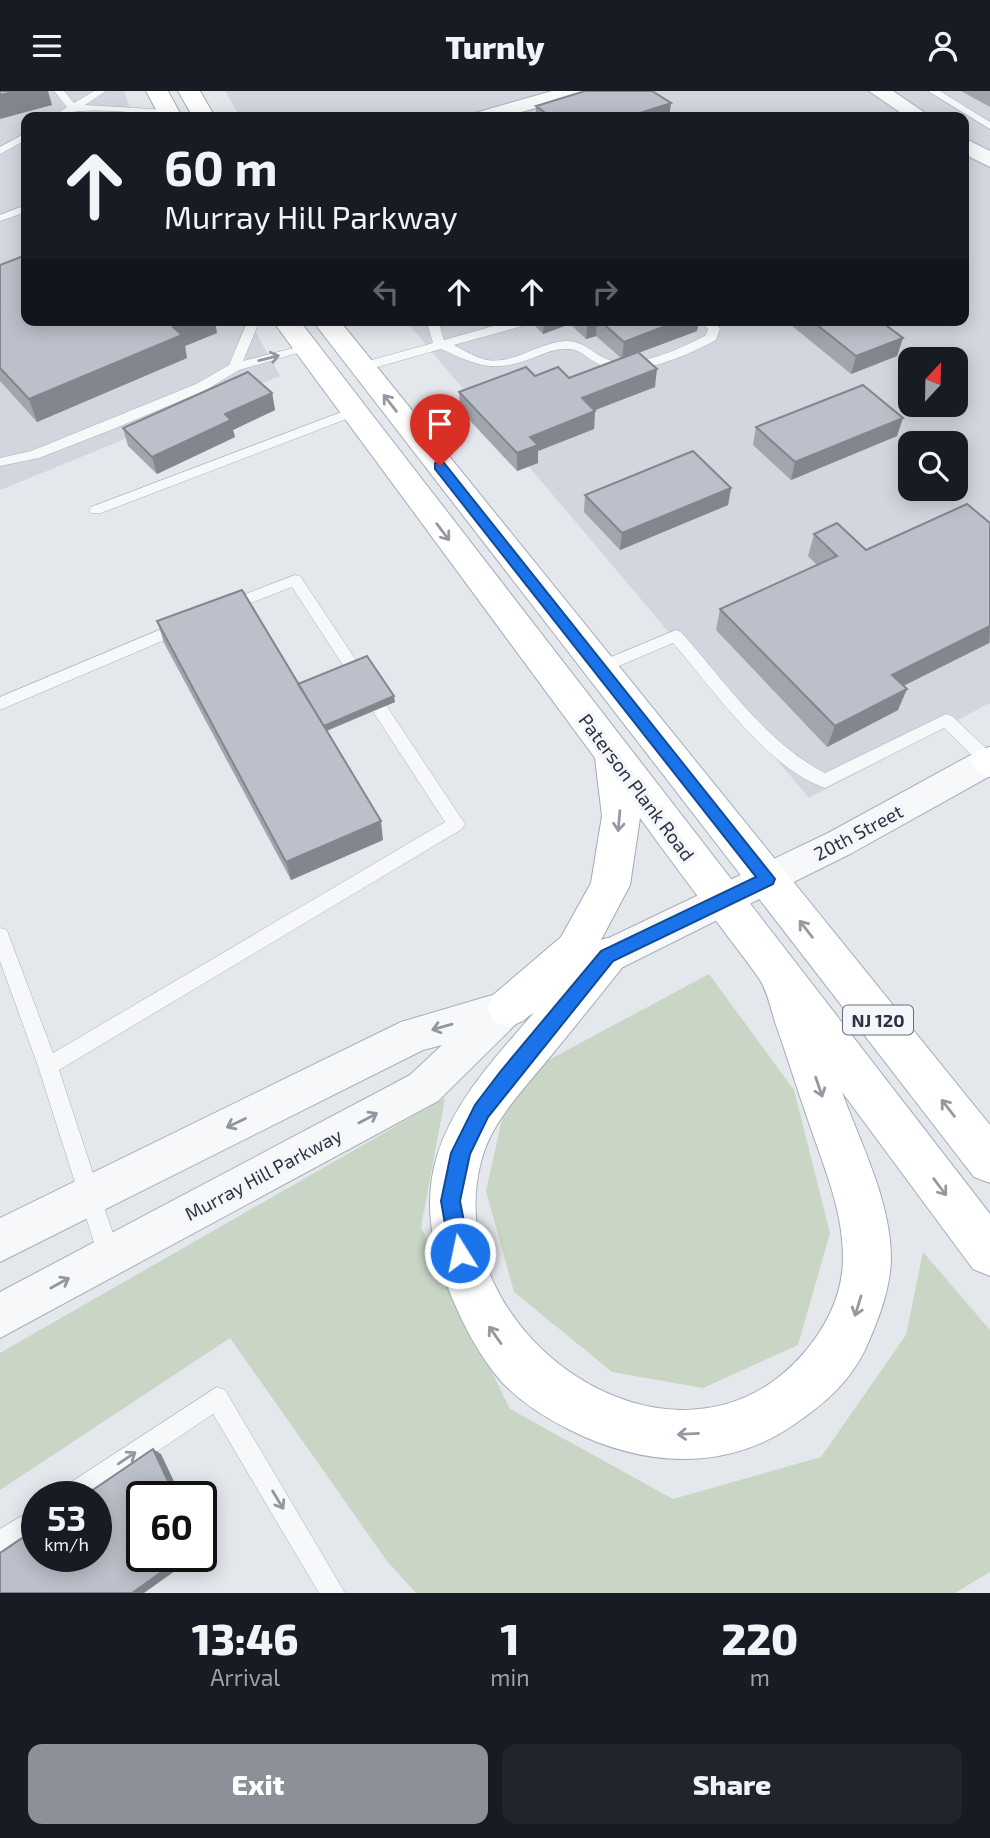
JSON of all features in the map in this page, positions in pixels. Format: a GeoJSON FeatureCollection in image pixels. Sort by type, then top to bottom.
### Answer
{"type":"FeatureCollection","features":[{"type":"Feature","properties":{"kind":"main road"},"geometry":{"type":"LineString","coordinates":[[157,91],[168,112]]}},
{"type":"Feature","properties":{"kind":"main road"},"geometry":{"type":"LineString","coordinates":[[189,91],[201,112]]}},
{"type":"Feature","properties":{"kind":"main road","name":"Paterson Plank Road"},"geometry":{"type":"LineString","coordinates":[[289,326],[990,1252]]}},
{"type":"Feature","properties":{"kind":"main road","name":"NJ 120"},"geometry":{"type":"LineString","coordinates":[[331,326],[990,1161]]}},
{"type":"Feature","properties":{"kind":"main road"},"geometry":{"type":"LineString","coordinates":[[508,1008],[575,950],[610,885],[621,816],[611,754]]}},
{"type":"Feature","properties":{"kind":"main road"},"geometry":{"type":"LineString","coordinates":[[607,956],[481,1111],[461,1153],[450,1201],[470,1289],[487,1323],[509,1355],[537,1383],[570,1406],[607,1423],[646,1433],[685,1435],[723,1431],[758,1419],[791,1400],[818,1376],[840,1347],[856,1314],[865,1280],[867,1252],[861,1209],[780,976]]}},
{"type":"Feature","properties":{"kind":"street"},"geometry":{"type":"LineString","coordinates":[[500,112],[575,91]]}},
{"type":"Feature","properties":{"kind":"street"},"geometry":{"type":"LineString","coordinates":[[879,91],[913,112]]}},
{"type":"Feature","properties":{"kind":"street"},"geometry":{"type":"LineString","coordinates":[[969,147],[990,161]]}},
{"type":"Feature","properties":{"kind":"street","name":"20th Street"},"geometry":{"type":"LineString","coordinates":[[723,900],[840,843],[990,761]]}},
{"type":"Feature","properties":{"kind":"street","name":"Murray Hill Parkway"},"geometry":{"type":"LineString","coordinates":[[0,1241],[415,1035],[508,1008],[723,900]]}},
{"type":"Feature","properties":{"kind":"street","name":"Murray Hill Parkway"},"geometry":{"type":"LineString","coordinates":[[0,1316],[109,1255],[424,1088],[508,1008]]}},
{"type":"Feature","properties":{"kind":"lane"},"geometry":{"type":"LineString","coordinates":[[59,91],[73,108]]}},
{"type":"Feature","properties":{"kind":"lane"},"geometry":{"type":"LineString","coordinates":[[66,112],[101,91]]}},
{"type":"Feature","properties":{"kind":"lane"},"geometry":{"type":"LineString","coordinates":[[933,91],[967,112]]}},
{"type":"Feature","properties":{"kind":"lane"},"geometry":{"type":"LineString","coordinates":[[73,108],[117,108],[147,112]]}},
{"type":"Feature","properties":{"kind":"lane"},"geometry":{"type":"LineString","coordinates":[[969,113],[990,126]]}},
{"type":"Feature","properties":{"kind":"lane"},"geometry":{"type":"LineString","coordinates":[[0,151],[21,139]]}},
{"type":"Feature","properties":{"kind":"lane"},"geometry":{"type":"LineString","coordinates":[[2,218],[21,210]]}},
{"type":"Feature","properties":{"kind":"lane"},"geometry":{"type":"LineString","coordinates":[[234,367],[251,326]]}},
{"type":"Feature","properties":{"kind":"lane"},"geometry":{"type":"LineString","coordinates":[[434,326],[439,343],[485,363],[498,363],[559,346],[574,345],[611,364],[648,362],[698,345],[712,337],[714,329],[711,326]]}},
{"type":"Feature","properties":{"kind":"lane"},"geometry":{"type":"LineString","coordinates":[[362,367],[506,326]]}},
{"type":"Feature","properties":{"kind":"lane"},"geometry":{"type":"LineString","coordinates":[[2,460],[34,455],[130,417],[201,387],[234,367],[305,349]]}},
{"type":"Feature","properties":{"kind":"lane"},"geometry":{"type":"LineString","coordinates":[[96,510],[352,412]]}},
{"type":"Feature","properties":{"kind":"lane"},"geometry":{"type":"LineString","coordinates":[[0,704],[295,580],[456,824],[48,1066]]}},
{"type":"Feature","properties":{"kind":"lane"},"geometry":{"type":"LineString","coordinates":[[600,668],[676,636],[774,748],[798,767],[825,781],[946,720],[990,761]]}},
{"type":"Feature","properties":{"kind":"lane"},"geometry":{"type":"LineString","coordinates":[[0,936],[48,1066],[109,1255]]}},
{"type":"Feature","properties":{"kind":"lane"},"geometry":{"type":"LineString","coordinates":[[92,1481],[217,1398],[333,1593]]}},
{"type":"Feature","properties":{"kind":"lane"},"geometry":{"type":"LineString","coordinates":[[0,1543],[21,1529]]}},
{"type":"Feature","properties":{"kind":"shaded area"},"geometry":{"type":"Polygon","coordinates":[[[0,91],[124,91],[131,112],[21,112],[21,326],[252,326],[280,376],[0,490],[0,91]]]}},
{"type":"Feature","properties":{"kind":"shaded area"},"geometry":{"type":"Polygon","coordinates":[[[225,91],[990,91],[990,703],[809,798],[410,326],[969,326],[969,112],[237,112],[225,91]]]}},
{"type":"Feature","properties":{"kind":"green space"},"geometry":{"type":"Polygon","coordinates":[[[709,974],[794,1090],[830,1233],[798,1345],[703,1388],[612,1372],[514,1292],[486,1191],[506,1101],[545,1062],[709,974]]]}},
{"type":"Feature","properties":{"kind":"green space"},"geometry":{"type":"Polygon","coordinates":[[[445,1098],[421,1227],[510,1409],[673,1499],[821,1457],[906,1335],[923,1252],[990,1330],[990,1572],[955,1593],[416,1593],[387,1561],[230,1338],[0,1490],[0,1353],[445,1098]]]}},
{"type":"Feature","properties":{"kind":"building"},"geometry":{"type":"Polygon","coordinates":[[[0,91],[18,91],[0,95],[0,91]]]}},
{"type":"Feature","properties":{"kind":"building"},"geometry":{"type":"Polygon","coordinates":[[[585,91],[652,91],[671,103],[643,112],[544,112],[536,106],[585,91]]]}},
{"type":"Feature","properties":{"kind":"building"},"geometry":{"type":"Polygon","coordinates":[[[21,257],[21,326],[175,326],[173,327],[182,335],[29,399],[0,368],[0,265],[21,257]]]}},
{"type":"Feature","properties":{"kind":"building"},"geometry":{"type":"Polygon","coordinates":[[[606,326],[665,326],[624,342],[606,326]]]}},
{"type":"Feature","properties":{"kind":"building"},"geometry":{"type":"Polygon","coordinates":[[[818,326],[887,326],[903,338],[856,356],[818,326]]]}},
{"type":"Feature","properties":{"kind":"building"},"geometry":{"type":"Polygon","coordinates":[[[638,352],[657,369],[582,398],[595,411],[530,437],[538,445],[517,453],[459,392],[526,367],[535,376],[558,367],[569,378],[638,352]]]}},
{"type":"Feature","properties":{"kind":"building"},"geometry":{"type":"Polygon","coordinates":[[[248,372],[272,393],[225,414],[231,420],[152,457],[123,428],[248,372]]]}},
{"type":"Feature","properties":{"kind":"building"},"geometry":{"type":"Polygon","coordinates":[[[863,385],[898,414],[898,417],[903,418],[795,462],[756,427],[863,385]]]}},
{"type":"Feature","properties":{"kind":"building"},"geometry":{"type":"Polygon","coordinates":[[[693,451],[731,488],[622,533],[585,495],[693,451]]]}},
{"type":"Feature","properties":{"kind":"building"},"geometry":{"type":"Polygon","coordinates":[[[967,504],[990,523],[990,626],[892,675],[907,689],[835,726],[720,609],[837,556],[814,534],[837,523],[866,550],[967,504]]]}},
{"type":"Feature","properties":{"kind":"building"},"geometry":{"type":"Polygon","coordinates":[[[242,590],[381,821],[286,862],[157,621],[242,590]]]}},
{"type":"Feature","properties":{"kind":"building"},"geometry":{"type":"Polygon","coordinates":[[[367,656],[394,696],[324,726],[298,684],[367,656]]]}},
{"type":"Feature","properties":{"kind":"building"},"geometry":{"type":"Polygon","coordinates":[[[153,1449],[168,1481],[126,1481],[126,1572],[162,1572],[132,1593],[0,1593],[0,1553],[21,1539],[21,1572],[112,1572],[112,1481],[106,1481],[153,1449]]]}},
{"type":"Feature","properties":{"kind":"route"},"geometry":{"type":"LineString","coordinates":[[440,466],[767,879],[607,956],[481,1111],[461,1153],[450,1201],[460,1253]]}}]}
